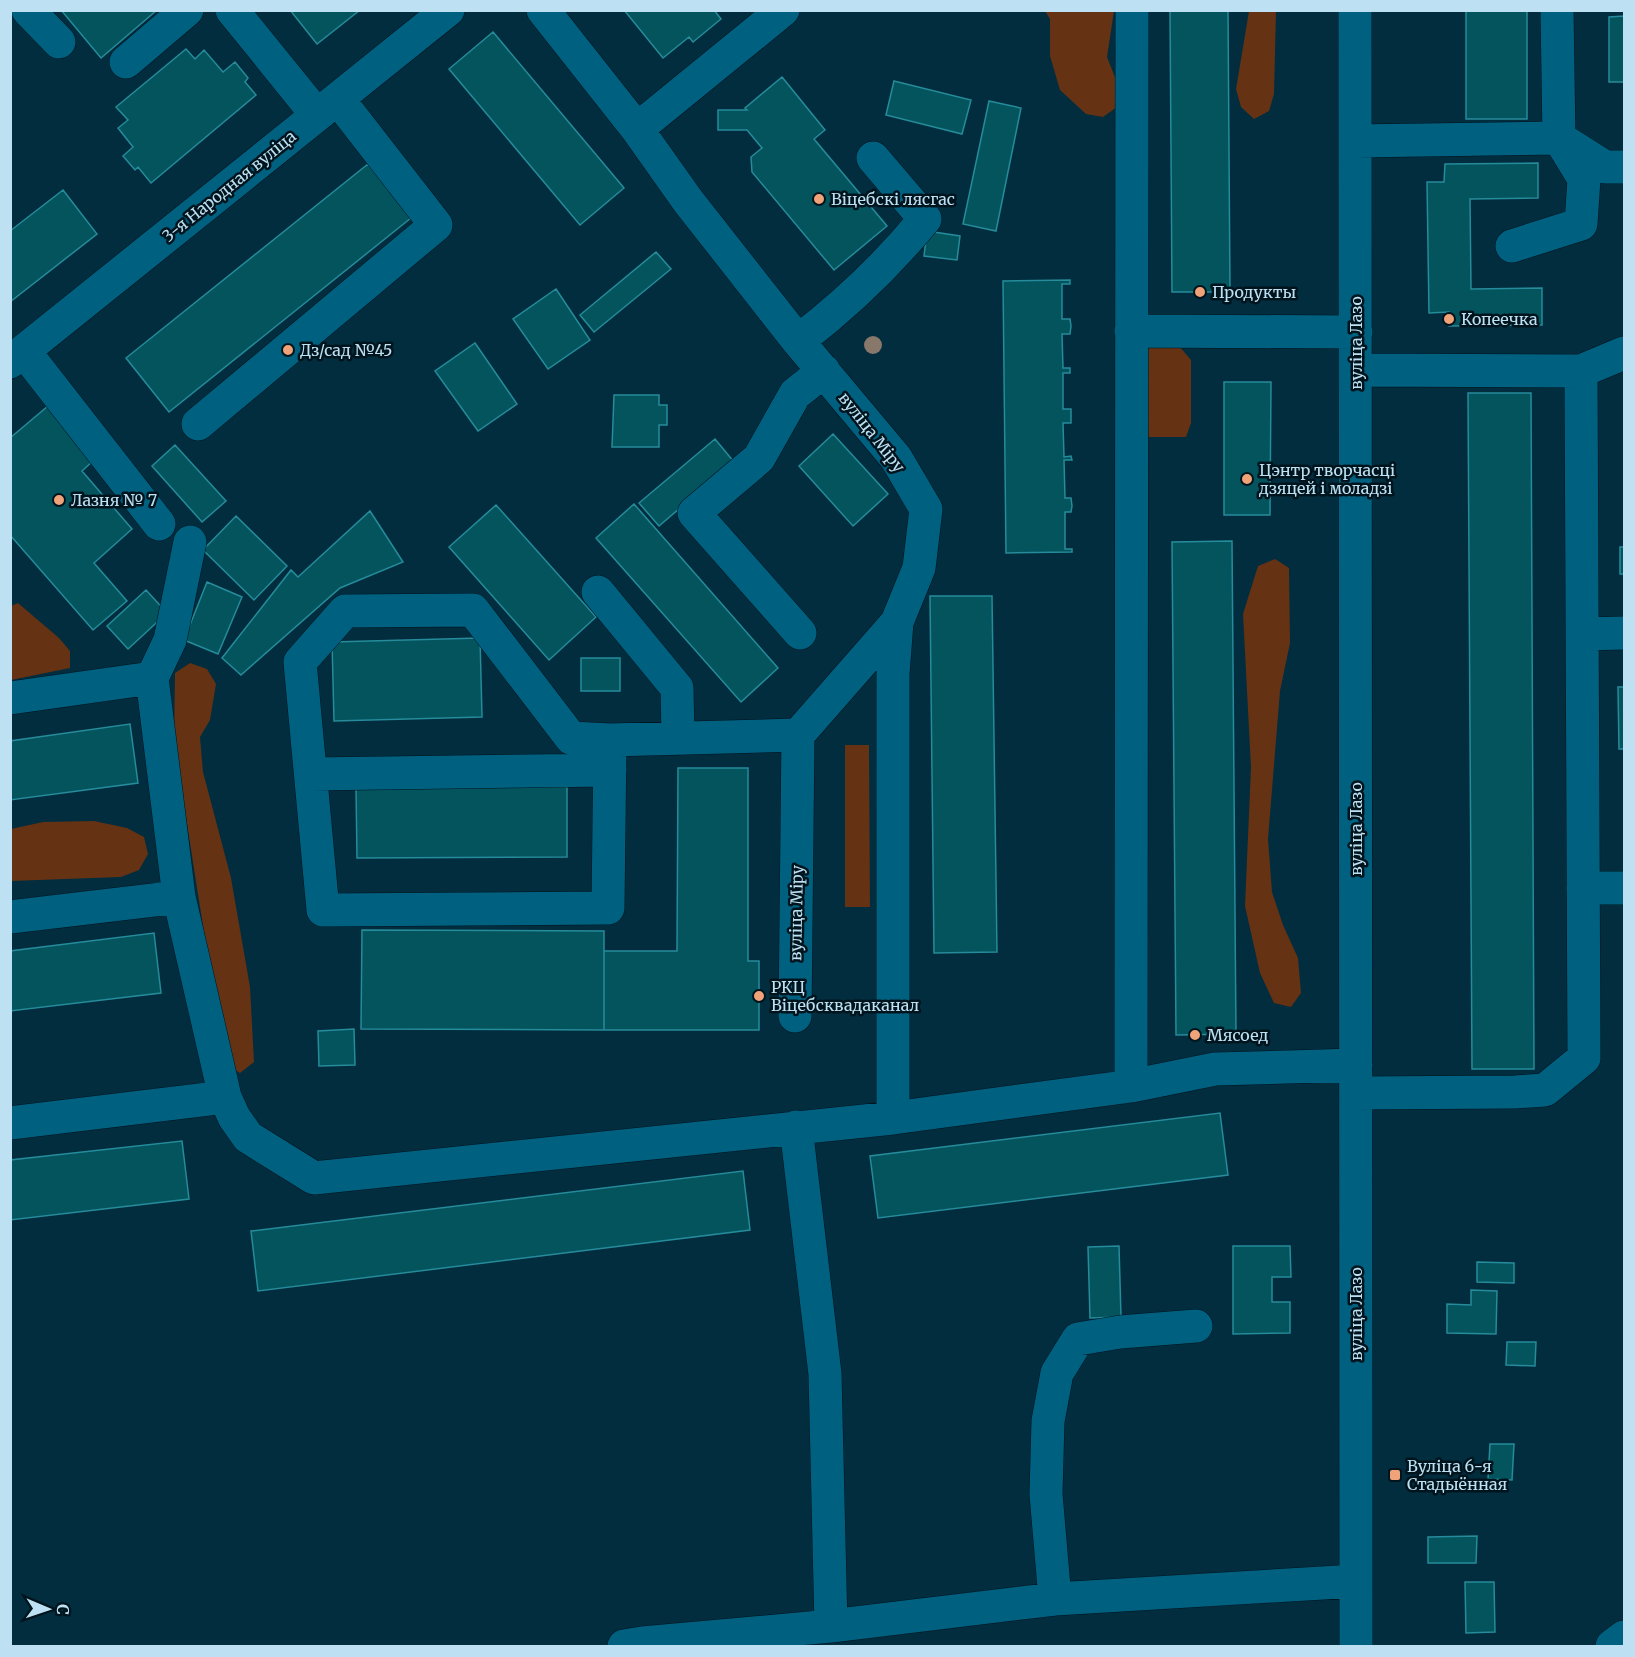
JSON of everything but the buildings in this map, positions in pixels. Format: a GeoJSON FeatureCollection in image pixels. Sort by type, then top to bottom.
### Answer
{"type":"FeatureCollection","features":[{"type":"Feature","properties":{"kind":"street"},"geometry":{"type":"LineString","coordinates":[[28,10],[59,42]]}},
{"type":"Feature","properties":{"kind":"street"},"geometry":{"type":"LineString","coordinates":[[126,62],[187,10]]}},
{"type":"Feature","properties":{"kind":"street"},"geometry":{"type":"LineString","coordinates":[[198,424],[436,225],[327,107],[232,10]]}},
{"type":"Feature","properties":{"kind":"street","name":"3-я Народная вуліца"},"geometry":{"type":"LineString","coordinates":[[17,356],[448,10]]}},
{"type":"Feature","properties":{"kind":"street","name":"вуліца Міру"},"geometry":{"type":"LineString","coordinates":[[543,10],[637,129],[688,201],[798,341],[896,458],[926,509],[919,568],[897,622],[798,735],[795,1016]]}},
{"type":"Feature","properties":{"kind":"street"},"geometry":{"type":"LineString","coordinates":[[1131,1086],[1132,10]]}},
{"type":"Feature","properties":{"kind":"street","name":"вуліца Лазо"},"geometry":{"type":"LineString","coordinates":[[1354,10],[1356,1647]]}},
{"type":"Feature","properties":{"kind":"street"},"geometry":{"type":"LineString","coordinates":[[1512,246],[1581,224],[1584,179],[1559,138],[1557,10]]}},
{"type":"Feature","properties":{"kind":"street"},"geometry":{"type":"LineString","coordinates":[[637,129],[765,16]]}},
{"type":"Feature","properties":{"kind":"street"},"geometry":{"type":"LineString","coordinates":[[1355,141],[1559,138],[1618,174]]}},
{"type":"Feature","properties":{"kind":"street"},"geometry":{"type":"LineString","coordinates":[[798,341],[821,323],[904,246],[925,219],[873,158]]}},
{"type":"Feature","properties":{"kind":"street"},"geometry":{"type":"LineString","coordinates":[[1131,330],[1356,332]]}},
{"type":"Feature","properties":{"kind":"street"},"geometry":{"type":"LineString","coordinates":[[1356,370],[1581,371],[1624,354]]}},
{"type":"Feature","properties":{"kind":"street"},"geometry":{"type":"LineString","coordinates":[[17,356],[159,524]]}},
{"type":"Feature","properties":{"kind":"street"},"geometry":{"type":"LineString","coordinates":[[800,633],[694,513],[759,458],[795,394],[824,371]]}},
{"type":"Feature","properties":{"kind":"street"},"geometry":{"type":"LineString","coordinates":[[190,542],[170,639],[152,678],[179,897],[225,1097],[234,1117],[248,1137],[314,1178],[893,1118],[1131,1086],[1215,1069],[1515,1092],[1545,1090],[1584,1058],[1581,371]]}},
{"type":"Feature","properties":{"kind":"street"},"geometry":{"type":"LineString","coordinates":[[598,592],[677,688],[678,738]]}},
{"type":"Feature","properties":{"kind":"street"},"geometry":{"type":"LineString","coordinates":[[473,610],[571,738],[610,755],[608,908],[323,910],[300,662],[345,611],[473,610]]}},
{"type":"Feature","properties":{"kind":"street"},"geometry":{"type":"LineString","coordinates":[[893,1118],[893,674],[897,622]]}},
{"type":"Feature","properties":{"kind":"street"},"geometry":{"type":"LineString","coordinates":[[1582,634],[1624,633]]}},
{"type":"Feature","properties":{"kind":"street"},"geometry":{"type":"LineString","coordinates":[[10,698],[152,678]]}},
{"type":"Feature","properties":{"kind":"street"},"geometry":{"type":"LineString","coordinates":[[311,774],[610,755],[678,738],[798,735]]}},
{"type":"Feature","properties":{"kind":"street"},"geometry":{"type":"LineString","coordinates":[[1583,888],[1624,888]]}},
{"type":"Feature","properties":{"kind":"street"},"geometry":{"type":"LineString","coordinates":[[10,917],[179,897]]}},
{"type":"Feature","properties":{"kind":"street"},"geometry":{"type":"LineString","coordinates":[[10,1123],[225,1097]]}},
{"type":"Feature","properties":{"kind":"street"},"geometry":{"type":"LineString","coordinates":[[796,1127],[825,1374],[831,1626]]}},
{"type":"Feature","properties":{"kind":"street"},"geometry":{"type":"LineString","coordinates":[[1055,1599],[1046,1494],[1048,1421],[1057,1373],[1078,1339],[1120,1332],[1196,1326]]}},
{"type":"Feature","properties":{"kind":"street"},"geometry":{"type":"LineString","coordinates":[[624,1647],[642,1643],[831,1626],[1055,1599],[1356,1581]]}},
{"type":"Feature","properties":{"kind":"street"},"geometry":{"type":"LineString","coordinates":[[1612,1647],[1624,1637]]}},
{"type":"Feature","properties":{"kind":"shaded area"},"geometry":{"type":"Polygon","coordinates":[[[1045,11],[1114,11],[1107,57],[1120,90],[1117,107],[1103,117],[1086,114],[1060,90],[1050,56],[1050,19],[1045,11]]]}},
{"type":"Feature","properties":{"kind":"shaded area"},"geometry":{"type":"Polygon","coordinates":[[[1249,11],[1276,11],[1274,94],[1269,111],[1254,119],[1241,107],[1236,89],[1249,11]]]}},
{"type":"Feature","properties":{"kind":"shaded area"},"geometry":{"type":"Polygon","coordinates":[[[1179,346],[1191,360],[1191,423],[1186,437],[1141,437],[1140,360],[1150,347],[1179,346]]]}},
{"type":"Feature","properties":{"kind":"shaded area"},"geometry":{"type":"Polygon","coordinates":[[[1275,559],[1289,568],[1290,643],[1280,691],[1268,839],[1272,892],[1283,925],[1298,958],[1301,993],[1291,1007],[1274,1003],[1260,973],[1245,906],[1251,767],[1243,614],[1258,566],[1275,559]]]}},
{"type":"Feature","properties":{"kind":"shaded area"},"geometry":{"type":"Polygon","coordinates":[[[18,603],[59,638],[70,651],[70,668],[11,680],[11,606],[18,603]]]}},
{"type":"Feature","properties":{"kind":"shaded area"},"geometry":{"type":"Polygon","coordinates":[[[190,663],[207,669],[216,684],[210,720],[200,737],[203,772],[231,878],[250,987],[254,1062],[240,1073],[225,1064],[174,741],[175,673],[190,663]]]}},
{"type":"Feature","properties":{"kind":"shaded area"},"geometry":{"type":"Polygon","coordinates":[[[845,745],[869,745],[870,907],[845,907],[845,745]]]}},
{"type":"Feature","properties":{"kind":"shaded area"},"geometry":{"type":"Polygon","coordinates":[[[94,821],[127,828],[144,837],[148,854],[139,870],[121,877],[11,881],[11,829],[43,822],[94,821]]]}},
{"type":"Feature","properties":{"kind":"place","name":"Віцебскі лясгас"},"geometry":{"type":"Point","coordinates":[819,199]}},
{"type":"Feature","properties":{"kind":"place","name":"Продукты"},"geometry":{"type":"Point","coordinates":[1200,292]}},
{"type":"Feature","properties":{"kind":"place","name":"Копеечка"},"geometry":{"type":"Point","coordinates":[1449,319]}},
{"type":"Feature","properties":{"kind":"place","name":"Дз/сад №45"},"geometry":{"type":"Point","coordinates":[288,350]}},
{"type":"Feature","properties":{"kind":"place","name":"Цэнтр творчасці дзяцей і моладзі"},"geometry":{"type":"Point","coordinates":[1247,479]}},
{"type":"Feature","properties":{"kind":"place","name":"Лазня № 7"},"geometry":{"type":"Point","coordinates":[59,500]}},
{"type":"Feature","properties":{"kind":"place","name":"РКЦ Віцебсквадаканал"},"geometry":{"type":"Point","coordinates":[759,996]}},
{"type":"Feature","properties":{"kind":"place","name":"Мясоед"},"geometry":{"type":"Point","coordinates":[1195,1035]}},
{"type":"Feature","properties":{"kind":"place","name":"Вуліца 6-я Стадыённая"},"geometry":{"type":"Point","coordinates":[1395,1475]}}]}
